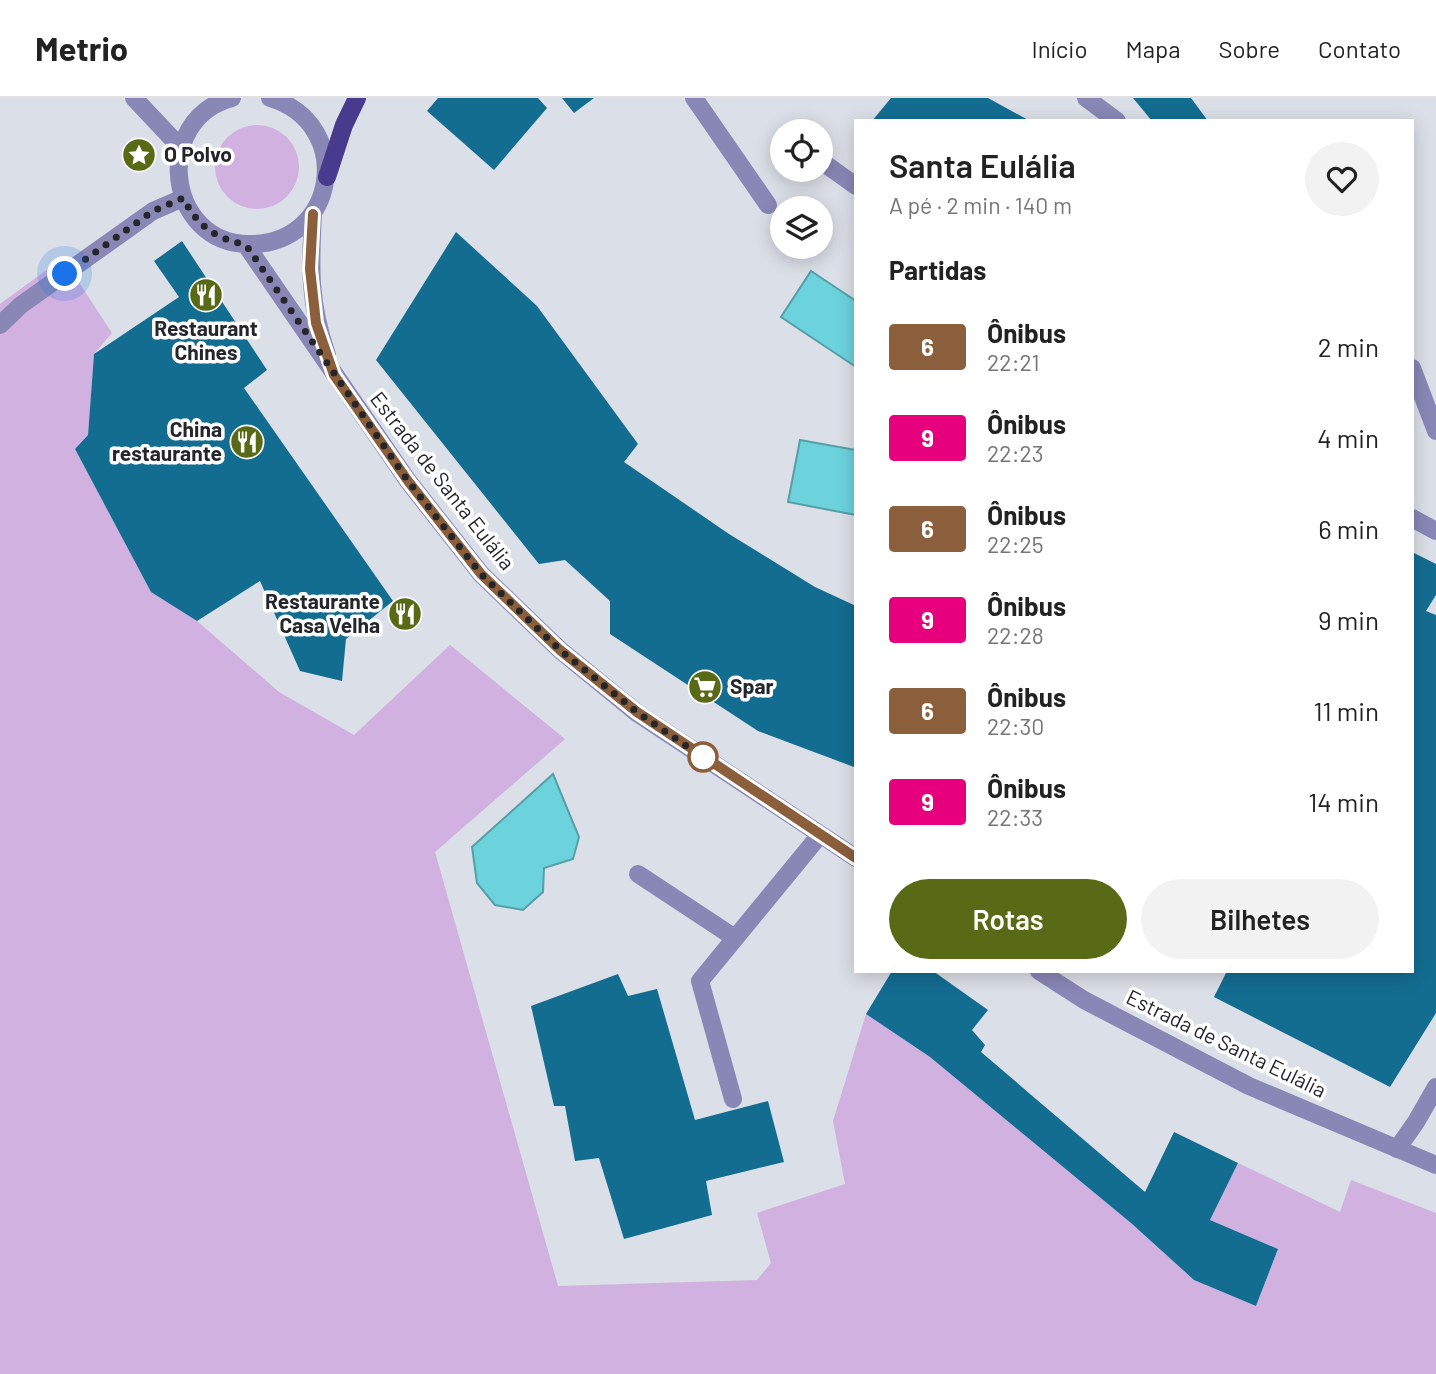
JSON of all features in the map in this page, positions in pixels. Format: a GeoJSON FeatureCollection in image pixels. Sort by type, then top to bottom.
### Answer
{"type":"FeatureCollection","features":[{"type":"Feature","properties":{"kind":"main road","name":"Estrada de Santa Eulália"},"geometry":{"type":"LineString","coordinates":[[327,177],[344,125],[358,98]]}},
{"type":"Feature","properties":{"kind":"street"},"geometry":{"type":"LineString","coordinates":[[135,98],[181,148]]}},
{"type":"Feature","properties":{"kind":"street","name":"Estrada de Santa Eulália"},"geometry":{"type":"LineString","coordinates":[[228,98],[198,118],[188,132],[181,148],[178,173],[183,198],[193,215],[207,230],[225,240],[246,245],[265,244],[283,238],[299,228],[313,214],[322,197],[327,177],[326,155],[318,134],[304,116],[286,103],[270,98]]}},
{"type":"Feature","properties":{"kind":"street"},"geometry":{"type":"LineString","coordinates":[[694,98],[768,205]]}},
{"type":"Feature","properties":{"kind":"street"},"geometry":{"type":"LineString","coordinates":[[1086,98],[1114,119]]}},
{"type":"Feature","properties":{"kind":"street"},"geometry":{"type":"LineString","coordinates":[[833,170],[854,185]]}},
{"type":"Feature","properties":{"kind":"street"},"geometry":{"type":"LineString","coordinates":[[0,325],[21,305],[153,211],[183,198]]}},
{"type":"Feature","properties":{"kind":"street","name":"Estrada de Santa Eulália"},"geometry":{"type":"LineString","coordinates":[[313,214],[310,269],[316,323],[334,375]]}},
{"type":"Feature","properties":{"kind":"street","name":"Estrada de Santa Eulália"},"geometry":{"type":"LineString","coordinates":[[246,245],[408,481],[481,574],[560,650],[637,712],[819,836],[854,857]]}},
{"type":"Feature","properties":{"kind":"street"},"geometry":{"type":"LineString","coordinates":[[1414,373],[1436,431]]}},
{"type":"Feature","properties":{"kind":"street"},"geometry":{"type":"LineString","coordinates":[[1414,519],[1436,531]]}},
{"type":"Feature","properties":{"kind":"street"},"geometry":{"type":"LineString","coordinates":[[733,1099],[700,981],[819,836]]}},
{"type":"Feature","properties":{"kind":"street"},"geometry":{"type":"LineString","coordinates":[[638,874],[735,938]]}},
{"type":"Feature","properties":{"kind":"street","name":"Estrada de Santa Eulália"},"geometry":{"type":"LineString","coordinates":[[1042,973],[1084,1000],[1249,1086],[1436,1165]]}},
{"type":"Feature","properties":{"kind":"street"},"geometry":{"type":"LineString","coordinates":[[1397,1149],[1436,1087]]}},
{"type":"Feature","properties":{"kind":"shaded area"},"geometry":{"type":"Polygon","coordinates":[[[257,125],[273,128],[292,144],[299,167],[296,183],[280,202],[257,209],[241,206],[222,190],[215,167],[218,151],[234,132],[257,125]]]}},
{"type":"Feature","properties":{"kind":"shaded area"},"geometry":{"type":"Polygon","coordinates":[[[63,258],[112,333],[94,354],[88,435],[75,449],[151,592],[197,621],[279,692],[354,735],[450,645],[565,739],[435,852],[558,1286],[757,1280],[771,1263],[757,1213],[845,1184],[833,1121],[866,1014],[930,1057],[1131,1223],[1194,1280],[1256,1306],[1278,1249],[1210,1220],[1238,1163],[1340,1212],[1351,1180],[1436,1213],[1436,1374],[0,1374],[0,304],[63,258]]]}},
{"type":"Feature","properties":{"kind":"water"},"geometry":{"type":"Polygon","coordinates":[[[811,271],[854,300],[854,366],[781,317],[811,271]]]}},
{"type":"Feature","properties":{"kind":"water"},"geometry":{"type":"Polygon","coordinates":[[[800,440],[854,450],[854,515],[788,502],[800,440]]]}},
{"type":"Feature","properties":{"kind":"water"},"geometry":{"type":"Polygon","coordinates":[[[553,774],[579,837],[573,859],[544,868],[543,892],[523,910],[495,905],[477,883],[472,847],[553,774]]]}},
{"type":"Feature","properties":{"kind":"building"},"geometry":{"type":"Polygon","coordinates":[[[438,98],[538,98],[547,108],[494,170],[427,111],[438,98]]]}},
{"type":"Feature","properties":{"kind":"building"},"geometry":{"type":"Polygon","coordinates":[[[562,98],[594,98],[574,113],[562,98]]]}},
{"type":"Feature","properties":{"kind":"building"},"geometry":{"type":"Polygon","coordinates":[[[891,98],[988,98],[1026,119],[874,119],[891,98]]]}},
{"type":"Feature","properties":{"kind":"building"},"geometry":{"type":"Polygon","coordinates":[[[1133,98],[1191,98],[1207,119],[1150,119],[1133,98]]]}},
{"type":"Feature","properties":{"kind":"building"},"geometry":{"type":"Polygon","coordinates":[[[456,232],[537,306],[638,444],[624,462],[729,534],[815,587],[854,605],[854,767],[758,731],[610,634],[610,601],[565,560],[539,564],[376,360],[456,232]]]}},
{"type":"Feature","properties":{"kind":"building"},"geometry":{"type":"Polygon","coordinates":[[[182,241],[267,370],[244,388],[393,601],[346,639],[342,681],[300,671],[260,581],[197,621],[151,592],[75,449],[88,435],[94,354],[179,297],[154,261],[182,241]]]}},
{"type":"Feature","properties":{"kind":"building"},"geometry":{"type":"Polygon","coordinates":[[[1414,553],[1436,564],[1436,595],[1426,611],[1436,615],[1436,1013],[1390,1087],[1214,997],[1226,973],[1414,973],[1414,553]]]}},
{"type":"Feature","properties":{"kind":"building"},"geometry":{"type":"Polygon","coordinates":[[[891,973],[936,973],[988,1010],[972,1030],[985,1045],[981,1052],[1145,1192],[1174,1132],[1238,1163],[1210,1220],[1278,1249],[1256,1306],[1194,1280],[1131,1223],[930,1057],[866,1014],[891,973]]]}},
{"type":"Feature","properties":{"kind":"building"},"geometry":{"type":"Polygon","coordinates":[[[618,974],[628,996],[657,989],[695,1120],[768,1101],[784,1162],[706,1181],[712,1215],[624,1239],[599,1158],[575,1161],[565,1106],[554,1106],[531,1006],[618,974]]]}},
{"type":"Feature","properties":{"kind":"bus line","name":"6"},"geometry":{"type":"LineString","coordinates":[[313,214],[310,269],[316,323],[334,375],[408,481],[481,574],[560,650],[637,712],[819,836],[854,857]]}},
{"type":"Feature","properties":{"kind":"place","name":"O Polvo"},"geometry":{"type":"Point","coordinates":[139,155]}},
{"type":"Feature","properties":{"kind":"place","name":"Restaurant Chines"},"geometry":{"type":"Point","coordinates":[206,295]}},
{"type":"Feature","properties":{"kind":"place","name":"China restaurante"},"geometry":{"type":"Point","coordinates":[247,442]}},
{"type":"Feature","properties":{"kind":"place","name":"Restaurante Casa Velha"},"geometry":{"type":"Point","coordinates":[405,614]}},
{"type":"Feature","properties":{"kind":"place","name":"Spar"},"geometry":{"type":"Point","coordinates":[705,687]}},
{"type":"Feature","properties":{"kind":"route"},"geometry":{"type":"LineString","coordinates":[[65,274],[153,211],[183,198],[193,215],[207,230],[225,240],[246,245],[408,481],[481,574],[560,650],[637,712],[705,759],[703,757]]}}]}
